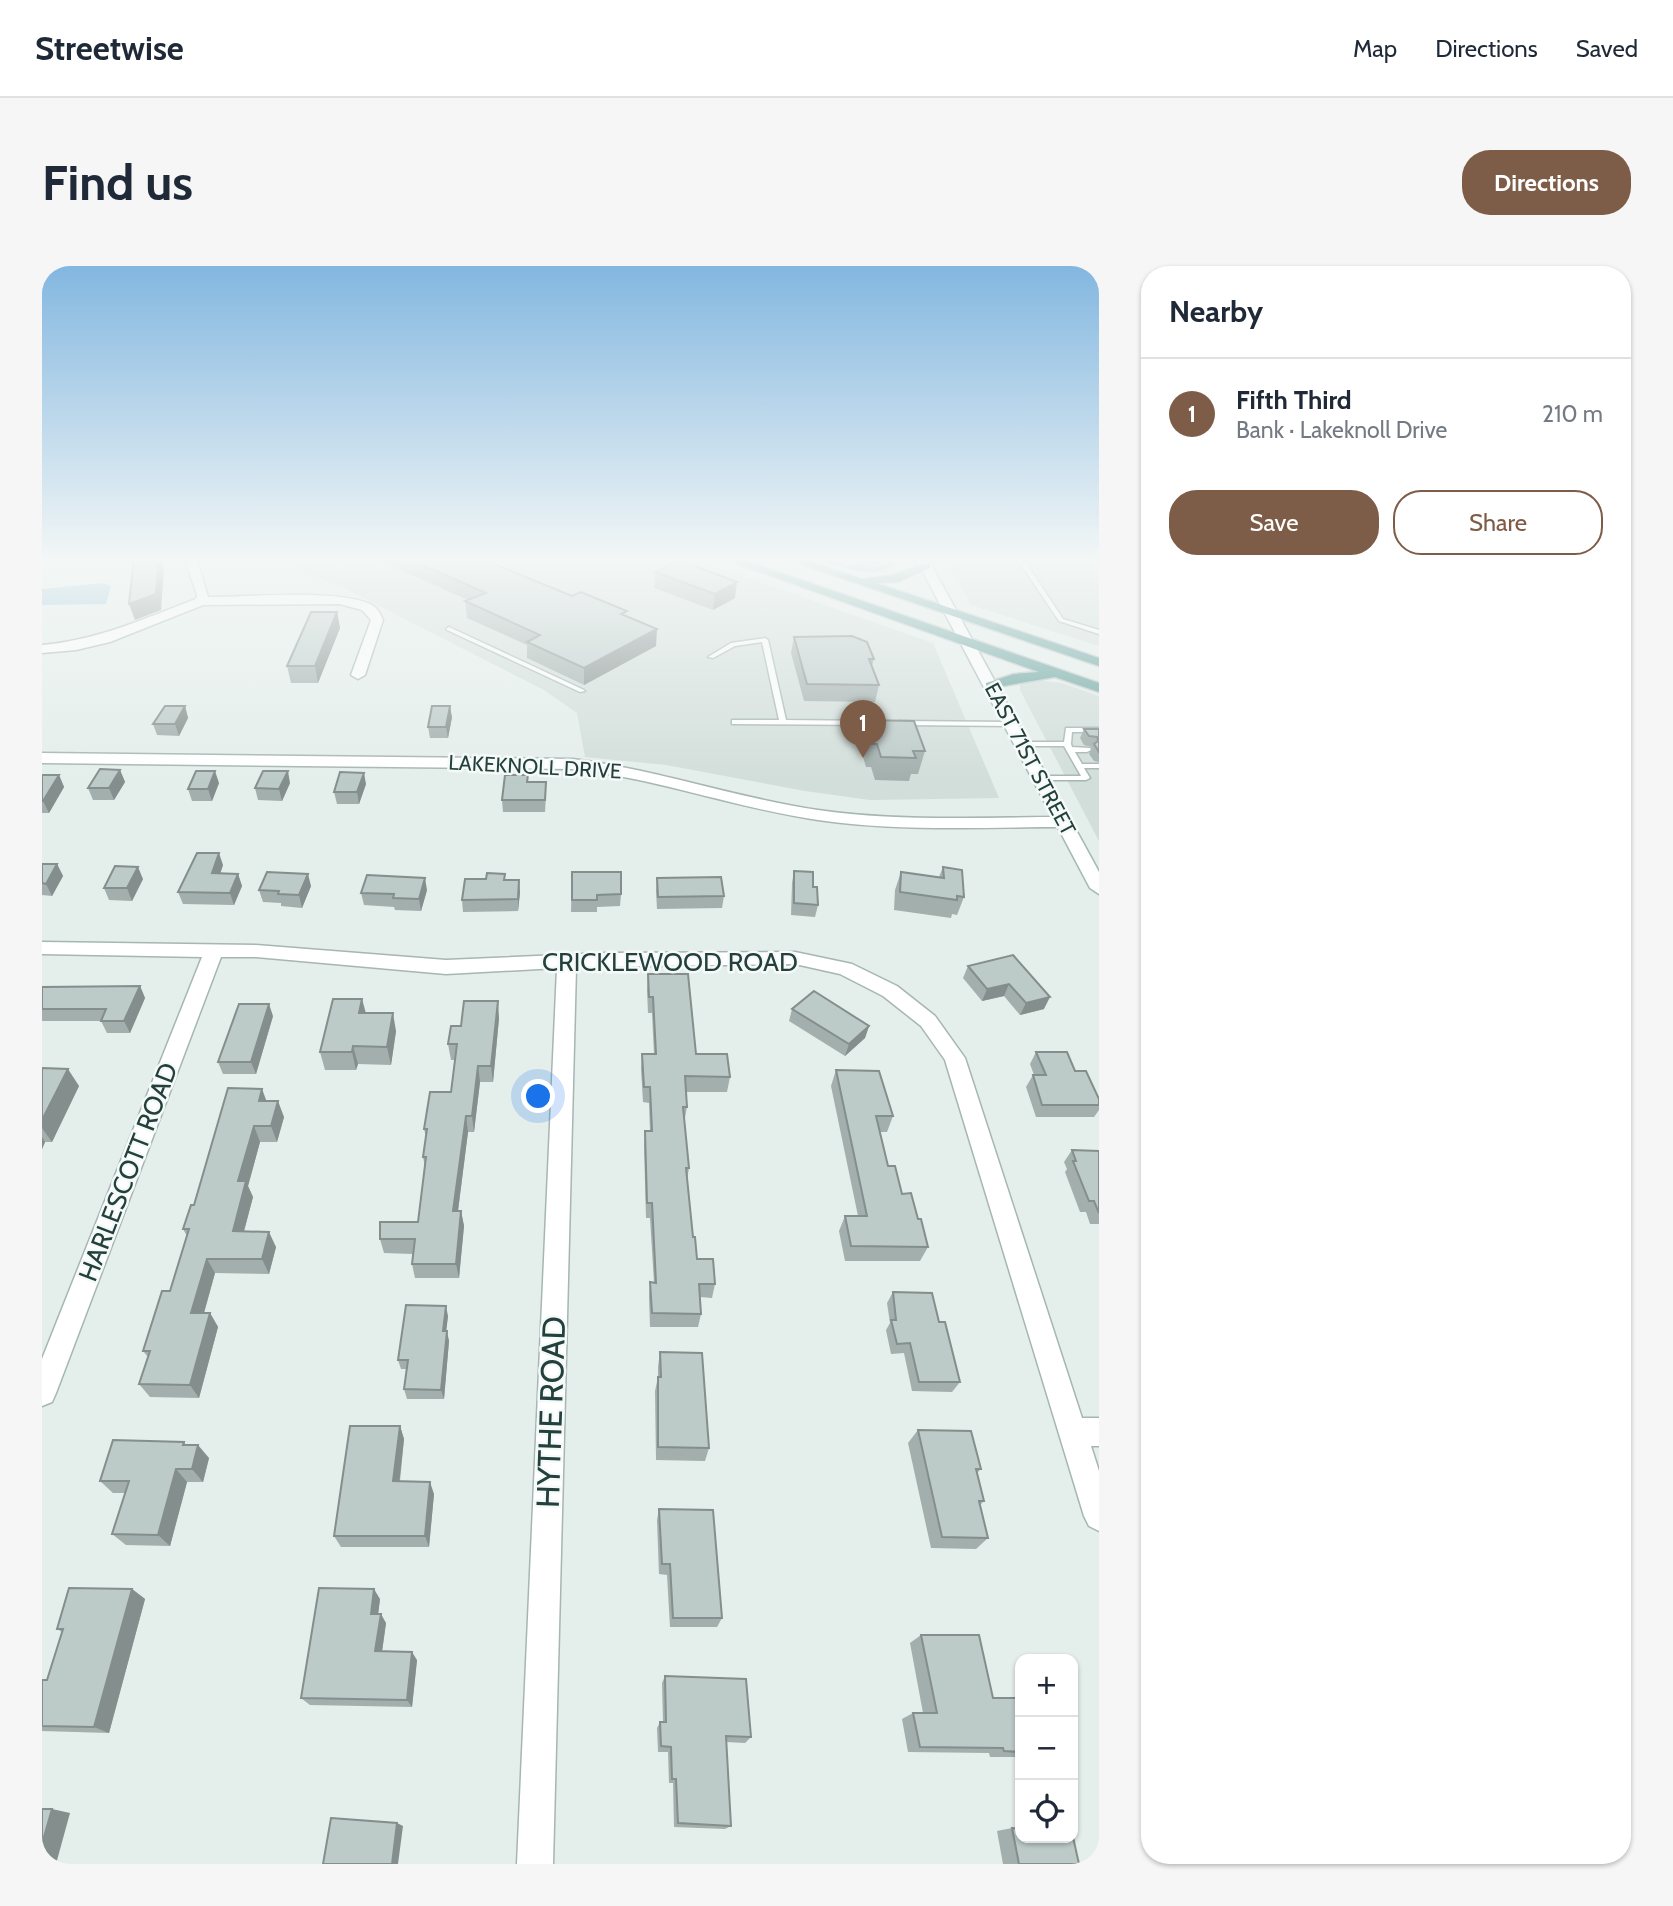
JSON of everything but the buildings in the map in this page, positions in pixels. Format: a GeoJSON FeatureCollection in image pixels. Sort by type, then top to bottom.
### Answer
{"type":"FeatureCollection","features":[{"type":"Feature","properties":{"kind":"main road"},"geometry":{"type":"LineString","coordinates":[[939,632],[1099,688]]}},
{"type":"Feature","properties":{"kind":"main road"},"geometry":{"type":"LineString","coordinates":[[1008,632],[1099,662]]}},
{"type":"Feature","properties":{"kind":"main road"},"geometry":{"type":"LineString","coordinates":[[990,686],[1026,676],[1062,675]]}},
{"type":"Feature","properties":{"kind":"street"},"geometry":{"type":"LineString","coordinates":[[42,649],[76,646],[124,632]]}},
{"type":"Feature","properties":{"kind":"street"},"geometry":{"type":"LineString","coordinates":[[358,674],[374,632]]}},
{"type":"Feature","properties":{"kind":"street","name":"EAST 71ST STREET"},"geometry":{"type":"LineString","coordinates":[[961,632],[1099,888]]}},
{"type":"Feature","properties":{"kind":"street","name":"LAKEKNOLL DRIVE"},"geometry":{"type":"LineString","coordinates":[[42,758],[572,764],[634,772],[817,815],[856,819],[1064,822]]}},
{"type":"Feature","properties":{"kind":"street","name":"CRICKLEWOOD ROAD"},"geometry":{"type":"LineString","coordinates":[[42,948],[256,951],[446,967],[567,961],[795,958],[835,966],[864,977],[915,1008],[928,1021],[955,1059],[1086,1432],[1099,1516]]}},
{"type":"Feature","properties":{"kind":"street","name":"HARLESCOTT ROAD"},"geometry":{"type":"LineString","coordinates":[[42,1393],[214,950]]}},
{"type":"Feature","properties":{"kind":"street","name":"HYTHE ROAD"},"geometry":{"type":"LineString","coordinates":[[535,1864],[567,961]]}},
{"type":"Feature","properties":{"kind":"lane"},"geometry":{"type":"LineString","coordinates":[[455,632],[582,691]]}},
{"type":"Feature","properties":{"kind":"lane"},"geometry":{"type":"LineString","coordinates":[[711,657],[733,645],[765,640],[783,722]]}},
{"type":"Feature","properties":{"kind":"lane"},"geometry":{"type":"LineString","coordinates":[[735,722],[1011,724]]}},
{"type":"Feature","properties":{"kind":"lane"},"geometry":{"type":"LineString","coordinates":[[1086,778],[1068,747],[1069,730],[1099,730]]}},
{"type":"Feature","properties":{"kind":"lane"},"geometry":{"type":"LineString","coordinates":[[1021,744],[1087,750]]}},
{"type":"Feature","properties":{"kind":"lane"},"geometry":{"type":"LineString","coordinates":[[1080,766],[1097,766]]}},
{"type":"Feature","properties":{"kind":"lane"},"geometry":{"type":"LineString","coordinates":[[1039,778],[1086,778],[1099,781]]}},
{"type":"Feature","properties":{"kind":"shaded area"},"geometry":{"type":"Polygon","coordinates":[[[430,632],[900,632],[933,643],[999,798],[870,800],[805,791],[666,765],[585,757],[577,713],[544,690],[430,632]]]}},
{"type":"Feature","properties":{"kind":"shaded area"},"geometry":{"type":"Polygon","coordinates":[[[1054,632],[1099,632],[1099,646],[1054,632]]]}},
{"type":"Feature","properties":{"kind":"shaded area"},"geometry":{"type":"Polygon","coordinates":[[[1037,680],[1062,683],[1099,696],[1099,841],[1020,690],[1020,684],[1037,680]]]}},
{"type":"Feature","properties":{"kind":"place","name":"Fifth Third"},"geometry":{"type":"Point","coordinates":[863,758]}}]}
